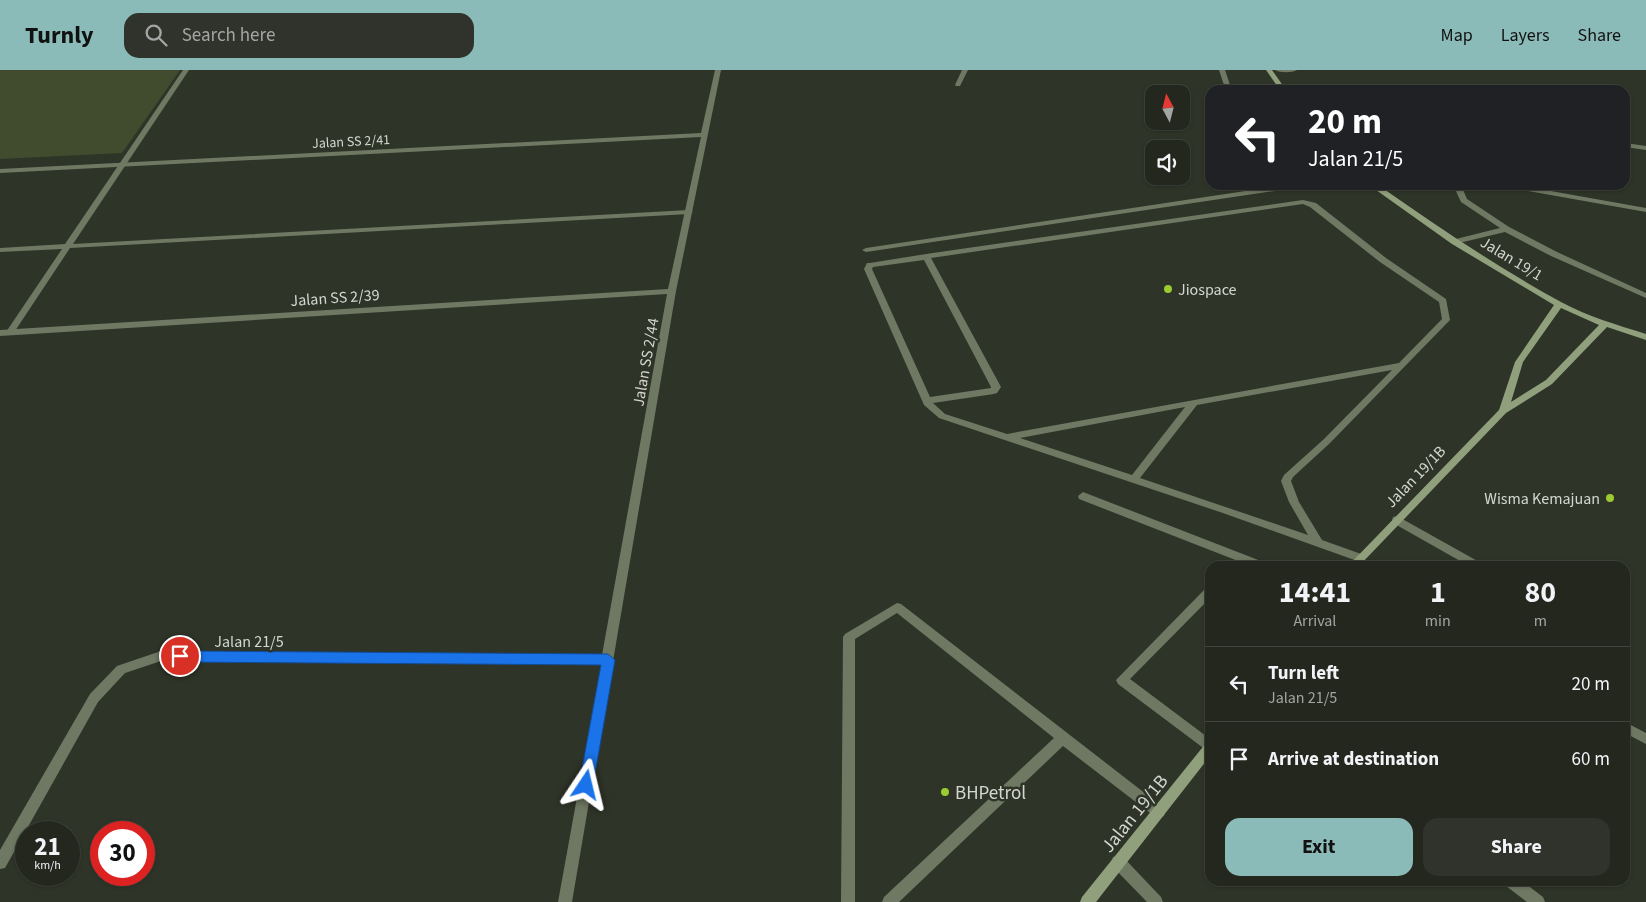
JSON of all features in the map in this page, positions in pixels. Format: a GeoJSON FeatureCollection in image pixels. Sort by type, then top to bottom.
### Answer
{"type":"FeatureCollection","features":[{"type":"Feature","properties":{"kind":"street"},"geometry":{"type":"LineString","coordinates":[[10,332],[186,70]]}},
{"type":"Feature","properties":{"kind":"street","name":"Jalan SS 2/44"},"geometry":{"type":"LineString","coordinates":[[566,902],[672,291],[718,70]]}},
{"type":"Feature","properties":{"kind":"street"},"geometry":{"type":"LineString","coordinates":[[958,85],[965,70]]}},
{"type":"Feature","properties":{"kind":"street"},"geometry":{"type":"LineString","coordinates":[[1222,70],[1227,85]]}},
{"type":"Feature","properties":{"kind":"street"},"geometry":{"type":"LineString","coordinates":[[1269,70],[1280,85]]}},
{"type":"Feature","properties":{"kind":"street"},"geometry":{"type":"LineString","coordinates":[[1278,70],[1294,70]]}},
{"type":"Feature","properties":{"kind":"street","name":"Jalan SS 2/41"},"geometry":{"type":"LineString","coordinates":[[0,171],[704,135]]}},
{"type":"Feature","properties":{"kind":"street"},"geometry":{"type":"LineString","coordinates":[[1630,146],[1646,148]]}},
{"type":"Feature","properties":{"kind":"street"},"geometry":{"type":"LineString","coordinates":[[866,250],[1257,190]]}},
{"type":"Feature","properties":{"kind":"street","name":"Jalan 19/1"},"geometry":{"type":"LineString","coordinates":[[1380,190],[1456,242],[1559,304],[1605,324],[1646,337]]}},
{"type":"Feature","properties":{"kind":"street"},"geometry":{"type":"LineString","coordinates":[[1459,190],[1464,200],[1506,229],[1554,254],[1646,296]]}},
{"type":"Feature","properties":{"kind":"street"},"geometry":{"type":"LineString","coordinates":[[1533,190],[1646,210]]}},
{"type":"Feature","properties":{"kind":"street"},"geometry":{"type":"LineString","coordinates":[[1317,541],[1294,502],[1286,481],[1446,320],[1443,301],[1383,260],[1313,205],[1303,202],[870,265],[868,269],[927,401],[934,411],[942,416],[1317,541],[1354,561]]}},
{"type":"Feature","properties":{"kind":"street"},"geometry":{"type":"LineString","coordinates":[[0,250],[689,212]]}},
{"type":"Feature","properties":{"kind":"street"},"geometry":{"type":"LineString","coordinates":[[1456,242],[1506,229]]}},
{"type":"Feature","properties":{"kind":"street"},"geometry":{"type":"LineString","coordinates":[[926,256],[996,387],[994,391],[927,401]]}},
{"type":"Feature","properties":{"kind":"street","name":"Jalan SS 2/39"},"geometry":{"type":"LineString","coordinates":[[0,332],[672,291]]}},
{"type":"Feature","properties":{"kind":"street","name":"Jalan 19/1B"},"geometry":{"type":"LineString","coordinates":[[1503,410],[1519,362],[1559,304]]}},
{"type":"Feature","properties":{"kind":"street","name":"Jalan 19/1B"},"geometry":{"type":"LineString","coordinates":[[1357,561],[1503,410],[1550,382],[1605,324]]}},
{"type":"Feature","properties":{"kind":"street"},"geometry":{"type":"LineString","coordinates":[[1008,437],[1402,365]]}},
{"type":"Feature","properties":{"kind":"street"},"geometry":{"type":"LineString","coordinates":[[1134,479],[1194,402]]}},
{"type":"Feature","properties":{"kind":"street"},"geometry":{"type":"LineString","coordinates":[[1084,496],[1237,561]]}},
{"type":"Feature","properties":{"kind":"street"},"geometry":{"type":"LineString","coordinates":[[1397,520],[1468,561]]}},
{"type":"Feature","properties":{"kind":"street"},"geometry":{"type":"LineString","coordinates":[[1205,596],[1122,680],[1205,742]]}},
{"type":"Feature","properties":{"kind":"street"},"geometry":{"type":"LineString","coordinates":[[848,902],[849,637],[897,607],[1159,812]]}},
{"type":"Feature","properties":{"kind":"street","name":"Jalan 21/5"},"geometry":{"type":"LineString","coordinates":[[0,863],[94,698],[121,669],[160,656],[608,660]]}},
{"type":"Feature","properties":{"kind":"street"},"geometry":{"type":"LineString","coordinates":[[1630,730],[1646,739]]}},
{"type":"Feature","properties":{"kind":"street"},"geometry":{"type":"LineString","coordinates":[[889,902],[1063,738]]}},
{"type":"Feature","properties":{"kind":"street","name":"Jalan 19/1B"},"geometry":{"type":"LineString","coordinates":[[1087,902],[1205,752]]}},
{"type":"Feature","properties":{"kind":"street"},"geometry":{"type":"LineString","coordinates":[[1118,862],[1156,902]]}},
{"type":"Feature","properties":{"kind":"street"},"geometry":{"type":"LineString","coordinates":[[1517,886],[1538,902]]}},
{"type":"Feature","properties":{"kind":"green space"},"geometry":{"type":"Polygon","coordinates":[[[0,70],[180,70],[122,153],[0,159],[0,70]]]}},
{"type":"Feature","properties":{"kind":"place","name":"Jiospace"},"geometry":{"type":"Point","coordinates":[1168,289]}},
{"type":"Feature","properties":{"kind":"place","name":"Wisma Kemajuan"},"geometry":{"type":"Point","coordinates":[1610,498]}},
{"type":"Feature","properties":{"kind":"place","name":"BHPetrol"},"geometry":{"type":"Point","coordinates":[945,792]}},
{"type":"Feature","properties":{"kind":"route"},"geometry":{"type":"LineString","coordinates":[[180,656],[608,660],[586,785]]}}]}
